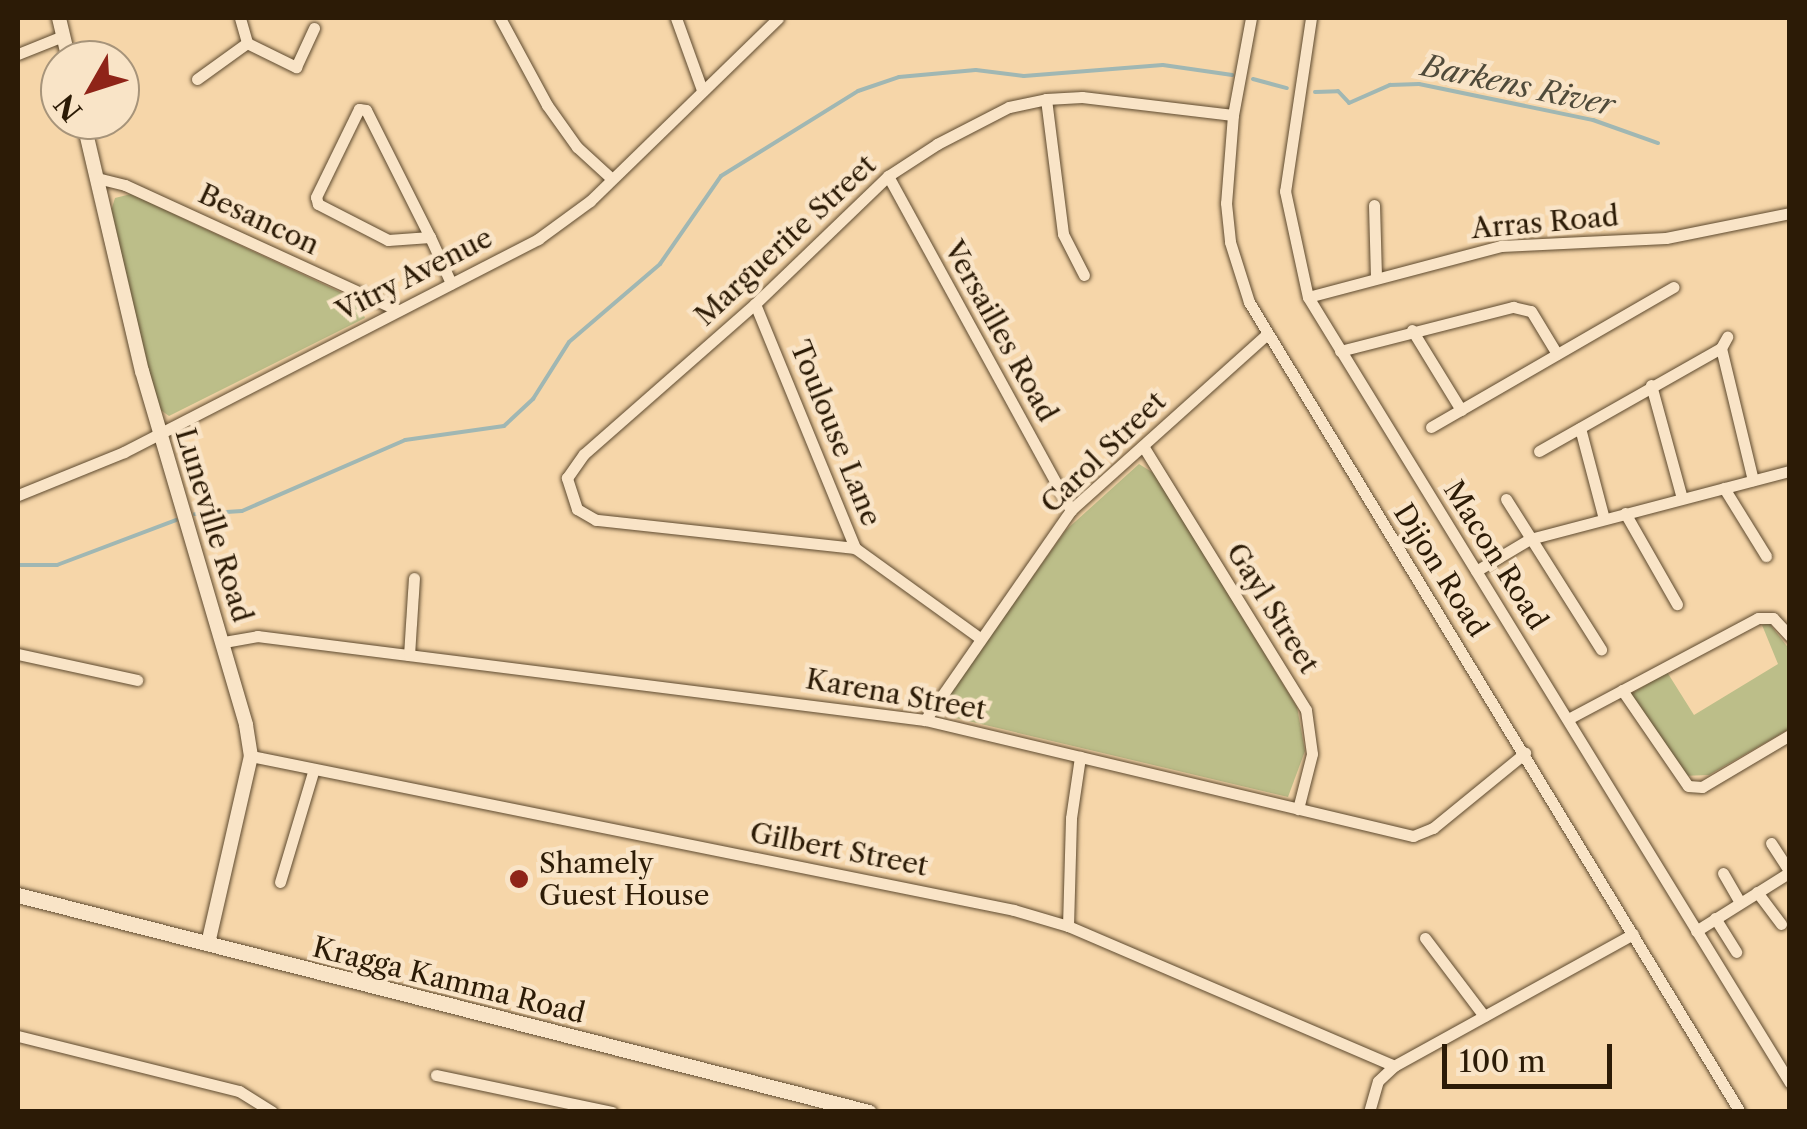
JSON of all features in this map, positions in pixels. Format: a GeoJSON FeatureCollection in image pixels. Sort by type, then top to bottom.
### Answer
{"type":"FeatureCollection","features":[{"type":"Feature","properties":{"kind":"main road","name":"Kragga Kamma Road"},"geometry":{"type":"LineString","coordinates":[[18,896],[810,1105],[869,1112]]}},
{"type":"Feature","properties":{"kind":"street"},"geometry":{"type":"LineString","coordinates":[[59,18],[65,40]]}},
{"type":"Feature","properties":{"kind":"street"},"geometry":{"type":"LineString","coordinates":[[240,18],[247,43],[296,67],[314,28]]}},
{"type":"Feature","properties":{"kind":"street"},"geometry":{"type":"LineString","coordinates":[[500,18],[547,105],[577,147],[612,179]]}},
{"type":"Feature","properties":{"kind":"street"},"geometry":{"type":"LineString","coordinates":[[676,18],[702,90]]}},
{"type":"Feature","properties":{"kind":"street","name":"Vitry Avenue"},"geometry":{"type":"LineString","coordinates":[[18,495],[160,434],[538,238],[612,179],[778,18]]}},
{"type":"Feature","properties":{"kind":"street","name":"Dijon Road"},"geometry":{"type":"LineString","coordinates":[[1251,18],[1233,115],[1230,242],[1266,334],[1525,753],[1740,1112]]}},
{"type":"Feature","properties":{"kind":"street","name":"Macon Road"},"geometry":{"type":"LineString","coordinates":[[1312,18],[1285,190],[1308,297],[1790,1083]]}},
{"type":"Feature","properties":{"kind":"street"},"geometry":{"type":"LineString","coordinates":[[18,54],[64,36]]}},
{"type":"Feature","properties":{"kind":"street"},"geometry":{"type":"LineString","coordinates":[[198,79],[247,43]]}},
{"type":"Feature","properties":{"kind":"street"},"geometry":{"type":"LineString","coordinates":[[1046,99],[1064,234],[1084,275]]}},
{"type":"Feature","properties":{"kind":"street","name":"Marguerite Street"},"geometry":{"type":"LineString","coordinates":[[855,548],[583,514],[566,488],[575,462],[756,304],[888,176],[988,117],[1046,99],[1233,115]]}},
{"type":"Feature","properties":{"kind":"street"},"geometry":{"type":"LineString","coordinates":[[430,237],[384,239],[316,200],[359,109],[366,110],[430,237],[451,283]]}},
{"type":"Feature","properties":{"kind":"street","name":"Luneville Road"},"geometry":{"type":"LineString","coordinates":[[88,140],[160,434],[224,642],[251,756],[208,944]]}},
{"type":"Feature","properties":{"kind":"street","name":"Versailles Road"},"geometry":{"type":"LineString","coordinates":[[888,176],[1071,510]]}},
{"type":"Feature","properties":{"kind":"street","name":"Besancon"},"geometry":{"type":"LineString","coordinates":[[97,178],[126,185],[398,310]]}},
{"type":"Feature","properties":{"kind":"street"},"geometry":{"type":"LineString","coordinates":[[1374,205],[1376,278]]}},
{"type":"Feature","properties":{"kind":"street","name":"Arras Road"},"geometry":{"type":"LineString","coordinates":[[1308,297],[1501,246],[1666,238],[1790,213]]}},
{"type":"Feature","properties":{"kind":"street"},"geometry":{"type":"LineString","coordinates":[[1431,427],[1673,288]]}},
{"type":"Feature","properties":{"kind":"street","name":"Toulouse Lane"},"geometry":{"type":"LineString","coordinates":[[756,304],[855,548],[981,639]]}},
{"type":"Feature","properties":{"kind":"street"},"geometry":{"type":"LineString","coordinates":[[1340,351],[1496,308],[1522,308],[1540,321],[1557,354]]}},
{"type":"Feature","properties":{"kind":"street"},"geometry":{"type":"LineString","coordinates":[[1412,330],[1461,410]]}},
{"type":"Feature","properties":{"kind":"street","name":"Carol Street"},"geometry":{"type":"LineString","coordinates":[[925,720],[1071,510],[1266,334]]}},
{"type":"Feature","properties":{"kind":"street"},"geometry":{"type":"LineString","coordinates":[[1539,452],[1724,343],[1754,480]]}},
{"type":"Feature","properties":{"kind":"street"},"geometry":{"type":"LineString","coordinates":[[1651,385],[1682,498]]}},
{"type":"Feature","properties":{"kind":"street"},"geometry":{"type":"LineString","coordinates":[[1580,428],[1604,519]]}},
{"type":"Feature","properties":{"kind":"street","name":"Gayl Street"},"geometry":{"type":"LineString","coordinates":[[1143,446],[1306,710],[1312,754],[1298,809]]}},
{"type":"Feature","properties":{"kind":"street"},"geometry":{"type":"LineString","coordinates":[[1476,571],[1530,540],[1790,470]]}},
{"type":"Feature","properties":{"kind":"street"},"geometry":{"type":"LineString","coordinates":[[1724,488],[1766,556]]}},
{"type":"Feature","properties":{"kind":"street"},"geometry":{"type":"LineString","coordinates":[[1506,499],[1601,649]]}},
{"type":"Feature","properties":{"kind":"street"},"geometry":{"type":"LineString","coordinates":[[1625,513],[1677,604]]}},
{"type":"Feature","properties":{"kind":"street"},"geometry":{"type":"LineString","coordinates":[[408,654],[414,578]]}},
{"type":"Feature","properties":{"kind":"street"},"geometry":{"type":"LineString","coordinates":[[1568,718],[1758,618],[1773,618],[1790,636]]}},
{"type":"Feature","properties":{"kind":"street","name":"Karena Street"},"geometry":{"type":"LineString","coordinates":[[224,642],[257,636],[925,720],[1402,834],[1424,833],[1525,753]]}},
{"type":"Feature","properties":{"kind":"street"},"geometry":{"type":"LineString","coordinates":[[18,654],[137,680]]}},
{"type":"Feature","properties":{"kind":"street"},"geometry":{"type":"LineString","coordinates":[[1622,690],[1688,786],[1702,788],[1790,736]]}},
{"type":"Feature","properties":{"kind":"street","name":"Gilbert Street"},"geometry":{"type":"LineString","coordinates":[[251,756],[1068,926],[1394,1066]]}},
{"type":"Feature","properties":{"kind":"street"},"geometry":{"type":"LineString","coordinates":[[1068,926],[1071,818],[1080,757]]}},
{"type":"Feature","properties":{"kind":"street"},"geometry":{"type":"LineString","coordinates":[[280,882],[314,769]]}},
{"type":"Feature","properties":{"kind":"street"},"geometry":{"type":"LineString","coordinates":[[1696,931],[1789,872],[1771,843]]}},
{"type":"Feature","properties":{"kind":"street"},"geometry":{"type":"LineString","coordinates":[[1722,873],[1740,903]]}},
{"type":"Feature","properties":{"kind":"street"},"geometry":{"type":"LineString","coordinates":[[1757,892],[1781,924]]}},
{"type":"Feature","properties":{"kind":"street"},"geometry":{"type":"LineString","coordinates":[[1716,918],[1736,952]]}},
{"type":"Feature","properties":{"kind":"street"},"geometry":{"type":"LineString","coordinates":[[1369,1112],[1378,1081],[1394,1066],[1633,934]]}},
{"type":"Feature","properties":{"kind":"street"},"geometry":{"type":"LineString","coordinates":[[1424,938],[1484,1016]]}},
{"type":"Feature","properties":{"kind":"street"},"geometry":{"type":"LineString","coordinates":[[18,1036],[238,1091],[272,1112]]}},
{"type":"Feature","properties":{"kind":"street"},"geometry":{"type":"LineString","coordinates":[[436,1075],[555,1107],[612,1112]]}},
{"type":"Feature","properties":{"kind":"green space"},"geometry":{"type":"Polygon","coordinates":[[[131,194],[357,300],[365,318],[169,416],[158,408],[110,214],[115,198],[131,194]]]}},
{"type":"Feature","properties":{"kind":"green space"},"geometry":{"type":"Polygon","coordinates":[[[1139,464],[1155,474],[1297,707],[1305,751],[1288,797],[947,716],[948,695],[1066,530],[1139,464]]]}},
{"type":"Feature","properties":{"kind":"green space"},"geometry":{"type":"Polygon","coordinates":[[[1769,623],[1790,650],[1789,729],[1709,775],[1682,776],[1631,694],[1667,672],[1694,715],[1778,664],[1762,625],[1769,623]]]}},
{"type":"Feature","properties":{"kind":"waterway"},"geometry":{"type":"LineString","coordinates":[[195,514],[242,511],[405,440],[504,426],[533,399],[569,342],[660,264],[721,176],[858,91],[899,77],[976,70],[1024,76],[1163,65],[1232,75]]}},
{"type":"Feature","properties":{"kind":"waterway","name":"Barkens River"},"geometry":{"type":"LineString","coordinates":[[1253,79],[1287,88]]}},
{"type":"Feature","properties":{"kind":"waterway","name":"Barkens River"},"geometry":{"type":"LineString","coordinates":[[1315,92],[1338,91],[1349,103],[1390,85],[1419,84],[1593,120],[1658,143]]}},
{"type":"Feature","properties":{"kind":"waterway"},"geometry":{"type":"LineString","coordinates":[[18,565],[57,565],[176,520]]}},
{"type":"Feature","properties":{"kind":"place","name":"Shamely Guest House"},"geometry":{"type":"Point","coordinates":[519,879]}}]}
